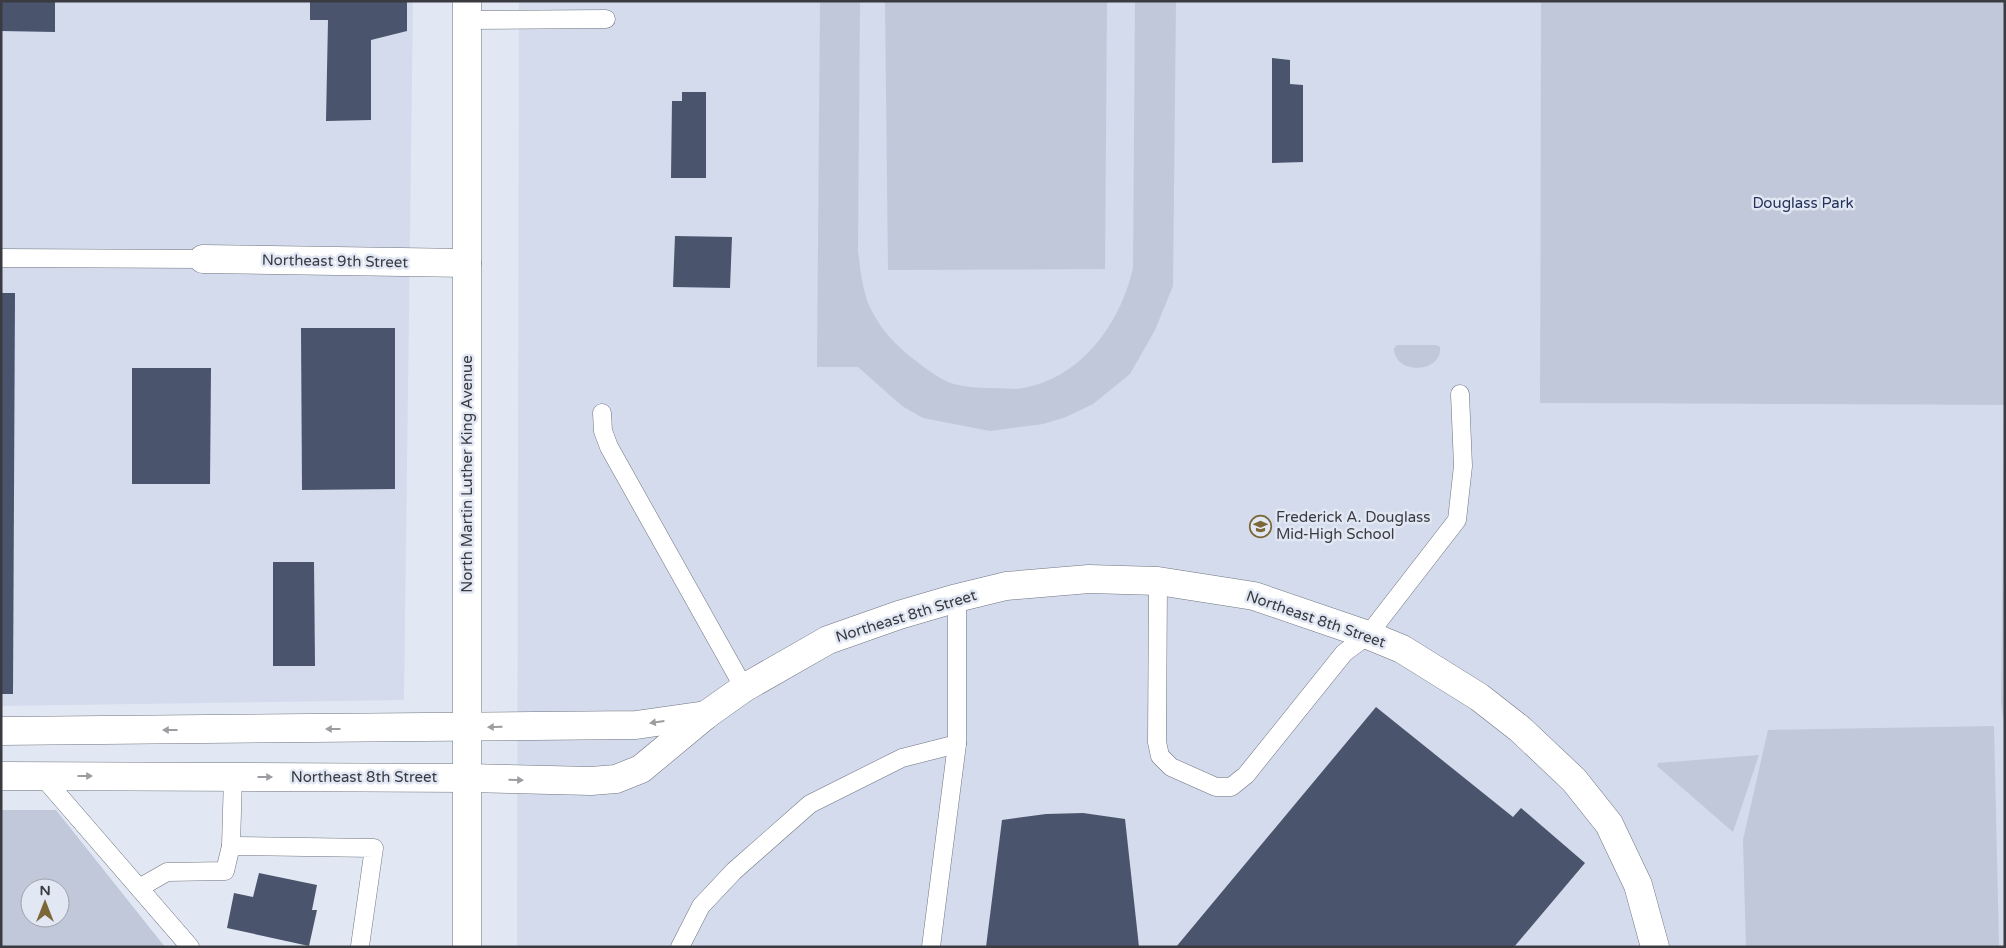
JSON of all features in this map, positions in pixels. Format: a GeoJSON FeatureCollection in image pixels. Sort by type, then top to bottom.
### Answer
{"type":"FeatureCollection","features":[{"type":"Feature","properties":{"kind":"street","name":"North Martin Luther King Avenue"},"geometry":{"type":"LineString","coordinates":[[467,11],[467,947]]}},
{"type":"Feature","properties":{"kind":"street","name":"Northeast 9th Street"},"geometry":{"type":"LineString","coordinates":[[204,259],[467,263]]}},
{"type":"Feature","properties":{"kind":"street","name":"Northeast 8th Street"},"geometry":{"type":"LineString","coordinates":[[1,776],[467,778],[591,782],[616,779],[641,770],[706,715],[744,688],[828,640],[899,615],[1006,586],[1089,579],[1158,580],[1254,596],[1368,635],[1402,649],[1479,697],[1520,729],[1574,780],[1609,824],[1638,885],[1654,947]]}},
{"type":"Feature","properties":{"kind":"street","name":"Northeast 8th Street"},"geometry":{"type":"LineString","coordinates":[[1,731],[636,725],[706,715]]}},
{"type":"Feature","properties":{"kind":"lane"},"geometry":{"type":"LineString","coordinates":[[467,11],[606,19]]}},
{"type":"Feature","properties":{"kind":"lane"},"geometry":{"type":"LineString","coordinates":[[1,258],[204,259]]}},
{"type":"Feature","properties":{"kind":"lane"},"geometry":{"type":"LineString","coordinates":[[1158,580],[1157,742],[1160,756],[1171,767],[1216,787],[1231,787],[1246,775],[1344,653],[1368,635],[1457,520],[1463,466],[1460,394]]}},
{"type":"Feature","properties":{"kind":"lane"},"geometry":{"type":"LineString","coordinates":[[602,413],[603,431],[609,447],[744,688]]}},
{"type":"Feature","properties":{"kind":"lane"},"geometry":{"type":"LineString","coordinates":[[931,947],[957,744],[957,598]]}},
{"type":"Feature","properties":{"kind":"lane"},"geometry":{"type":"LineString","coordinates":[[680,947],[701,906],[734,871],[810,804],[902,758],[957,744]]}},
{"type":"Feature","properties":{"kind":"lane"},"geometry":{"type":"LineString","coordinates":[[42,776],[190,947]]}},
{"type":"Feature","properties":{"kind":"lane"},"geometry":{"type":"LineString","coordinates":[[139,888],[167,872],[225,871],[231,846],[233,776]]}},
{"type":"Feature","properties":{"kind":"lane"},"geometry":{"type":"LineString","coordinates":[[231,846],[374,848],[360,946]]}},
{"type":"Feature","properties":{"kind":"shaded area"},"geometry":{"type":"Polygon","coordinates":[[[1,1],[413,1],[404,700],[1,706],[1,1]]]}},
{"type":"Feature","properties":{"kind":"shaded area","name":"Frederick A. Douglass Mid-High School"},"geometry":{"type":"Polygon","coordinates":[[[519,1],[1541,1],[1540,403],[2004,405],[2001,701],[2005,702],[2005,947],[517,947],[519,1]]]}},
{"type":"Feature","properties":{"kind":"green space"},"geometry":{"type":"Polygon","coordinates":[[[820,1],[860,1],[858,250],[864,290],[872,312],[882,328],[901,349],[923,367],[944,380],[953,384],[970,387],[1016,389],[1039,384],[1059,375],[1077,363],[1107,329],[1127,289],[1133,268],[1135,1],[1176,1],[1173,286],[1155,330],[1130,374],[1093,404],[1066,417],[1043,424],[990,431],[923,418],[902,406],[858,367],[817,367],[820,1]]]}},
{"type":"Feature","properties":{"kind":"green space"},"geometry":{"type":"Polygon","coordinates":[[[885,1],[1107,1],[1105,269],[888,270],[885,1]]]}},
{"type":"Feature","properties":{"kind":"green space","name":"Douglass Park"},"geometry":{"type":"Polygon","coordinates":[[[1541,1],[2005,1],[2005,733],[2001,702],[2004,405],[1540,403],[1541,1]]]}},
{"type":"Feature","properties":{"kind":"green space"},"geometry":{"type":"Polygon","coordinates":[[[1397,345],[1436,345],[1440,347],[1439,356],[1427,366],[1409,367],[1396,357],[1394,348],[1397,345]]]}},
{"type":"Feature","properties":{"kind":"green space"},"geometry":{"type":"Polygon","coordinates":[[[1994,726],[1999,947],[1746,947],[1743,840],[1768,730],[1994,726]]]}},
{"type":"Feature","properties":{"kind":"green space"},"geometry":{"type":"Polygon","coordinates":[[[1759,755],[1733,832],[1657,766],[1658,763],[1759,755]]]}},
{"type":"Feature","properties":{"kind":"green space"},"geometry":{"type":"Polygon","coordinates":[[[1,810],[56,810],[165,947],[1,947],[1,810]]]}},
{"type":"Feature","properties":{"kind":"building"},"geometry":{"type":"Polygon","coordinates":[[[1,1],[55,1],[55,32],[1,31],[1,1]]]}},
{"type":"Feature","properties":{"kind":"building"},"geometry":{"type":"Polygon","coordinates":[[[310,1],[407,1],[407,31],[371,40],[371,120],[326,121],[328,20],[310,20],[310,1]]]}},
{"type":"Feature","properties":{"kind":"building"},"geometry":{"type":"Polygon","coordinates":[[[1272,58],[1290,60],[1290,84],[1303,85],[1303,162],[1272,163],[1272,58]]]}},
{"type":"Feature","properties":{"kind":"building"},"geometry":{"type":"Polygon","coordinates":[[[682,92],[706,92],[706,178],[671,178],[672,101],[682,101],[682,92]]]}},
{"type":"Feature","properties":{"kind":"building"},"geometry":{"type":"Polygon","coordinates":[[[675,236],[732,237],[730,288],[673,287],[675,236]]]}},
{"type":"Feature","properties":{"kind":"building"},"geometry":{"type":"Polygon","coordinates":[[[1,293],[15,293],[13,694],[1,694],[1,293]]]}},
{"type":"Feature","properties":{"kind":"building"},"geometry":{"type":"Polygon","coordinates":[[[301,328],[395,328],[395,489],[302,490],[301,328]]]}},
{"type":"Feature","properties":{"kind":"building"},"geometry":{"type":"Polygon","coordinates":[[[132,368],[211,368],[210,484],[132,484],[132,368]]]}},
{"type":"Feature","properties":{"kind":"building"},"geometry":{"type":"Polygon","coordinates":[[[273,562],[314,562],[315,666],[273,666],[273,562]]]}},
{"type":"Feature","properties":{"kind":"building"},"geometry":{"type":"Polygon","coordinates":[[[1376,707],[1513,817],[1521,808],[1585,863],[1514,947],[1176,947],[1376,707]]]}},
{"type":"Feature","properties":{"kind":"building"},"geometry":{"type":"Polygon","coordinates":[[[1083,813],[1125,819],[1139,947],[986,947],[1002,820],[1046,814],[1083,813]]]}},
{"type":"Feature","properties":{"kind":"building"},"geometry":{"type":"Polygon","coordinates":[[[259,873],[317,885],[312,910],[317,910],[309,946],[227,928],[234,893],[253,897],[259,873]]]}},
{"type":"Feature","properties":{"kind":"place","name":"Frederick A. Douglass Mid-High School"},"geometry":{"type":"Point","coordinates":[1260,526]}}]}
